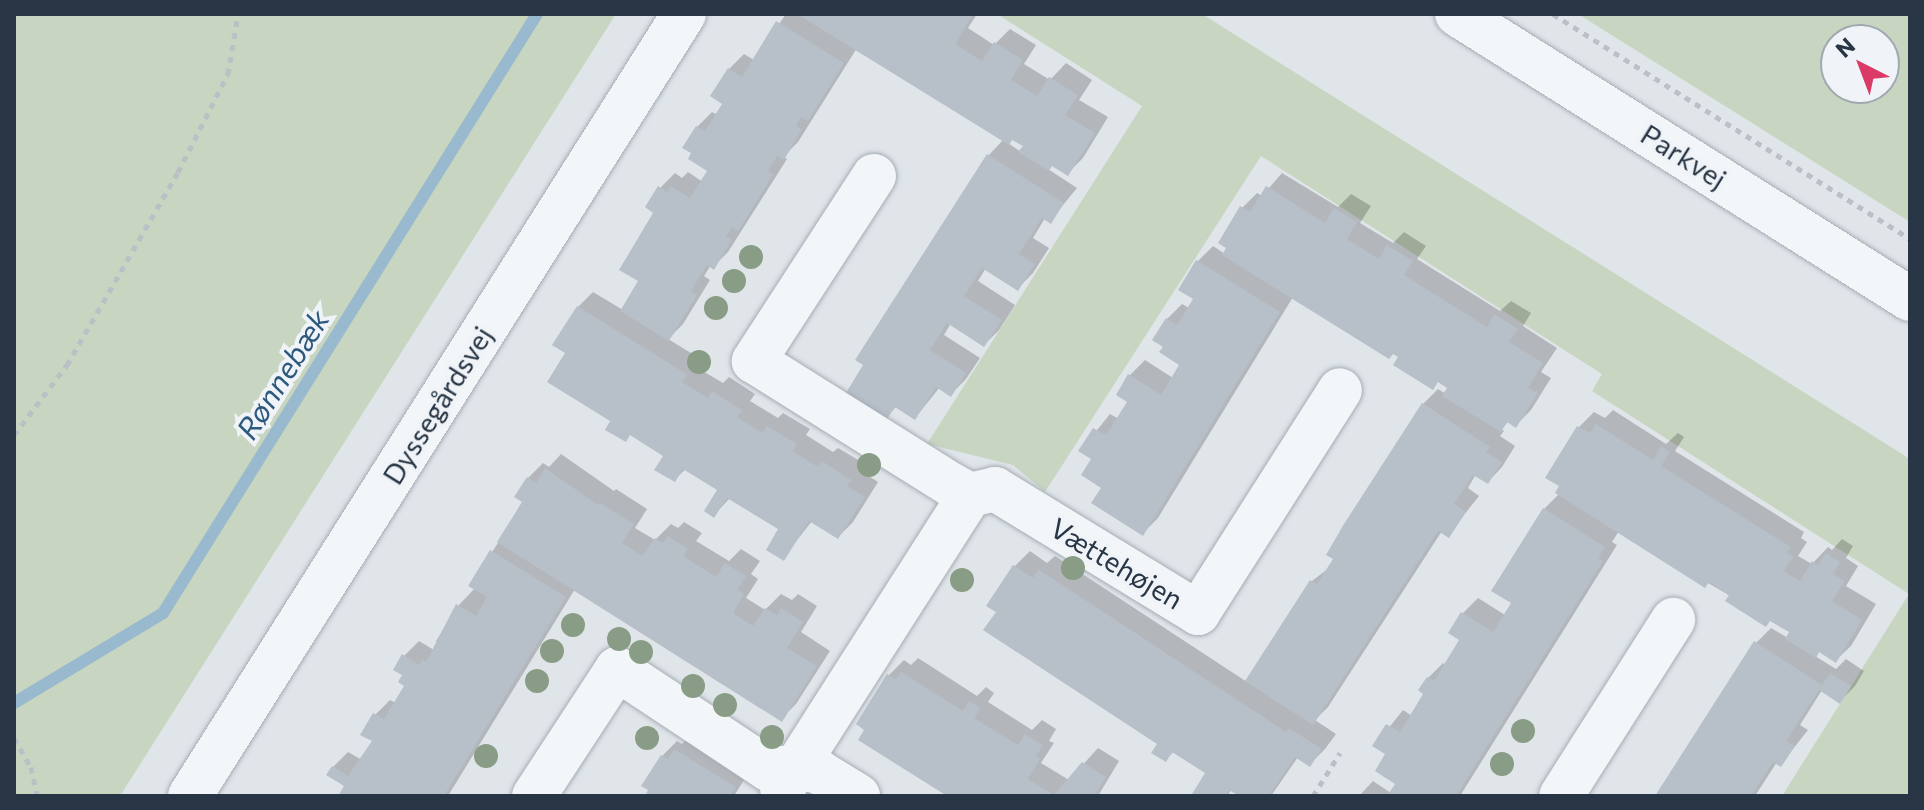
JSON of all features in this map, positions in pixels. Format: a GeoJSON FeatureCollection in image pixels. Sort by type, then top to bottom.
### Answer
{"type":"FeatureCollection","features":[{"type":"Feature","properties":{"kind":"street","name":"Dyssegårdsvej"},"geometry":{"type":"LineString","coordinates":[[190,796],[684,14]]}},
{"type":"Feature","properties":{"kind":"street","name":"Parkvej"},"geometry":{"type":"LineString","coordinates":[[1457,14],[1910,299]]}},
{"type":"Feature","properties":{"kind":"street","name":"Vættehøjen"},"geometry":{"type":"LineString","coordinates":[[874,176],[754,361],[970,495],[995,489],[1198,613],[1340,390]]}},
{"type":"Feature","properties":{"kind":"street"},"geometry":{"type":"LineString","coordinates":[[787,781],[970,495]]}},
{"type":"Feature","properties":{"kind":"street"},"geometry":{"type":"LineString","coordinates":[[1561,796],[1673,620]]}},
{"type":"Feature","properties":{"kind":"street"},"geometry":{"type":"LineString","coordinates":[[534,796],[617,669],[787,781],[819,772],[858,796]]}},
{"type":"Feature","properties":{"kind":"path"},"geometry":{"type":"LineString","coordinates":[[14,435],[67,365],[178,172],[228,74],[238,14]]}},
{"type":"Feature","properties":{"kind":"path"},"geometry":{"type":"LineString","coordinates":[[1553,14],[1910,239]]}},
{"type":"Feature","properties":{"kind":"path"},"geometry":{"type":"LineString","coordinates":[[14,738],[31,767],[37,796]]}},
{"type":"Feature","properties":{"kind":"path"},"geometry":{"type":"LineString","coordinates":[[1313,796],[1340,753]]}},
{"type":"Feature","properties":{"kind":"green space"},"geometry":{"type":"Polygon","coordinates":[[[14,14],[616,14],[120,796],[14,796],[14,14]]]}},
{"type":"Feature","properties":{"kind":"green space"},"geometry":{"type":"Polygon","coordinates":[[[997,14],[1202,14],[1910,459],[1910,796],[1782,796],[1909,594],[1592,391],[1602,374],[1261,156],[1045,492],[1013,465],[927,444],[1142,106],[997,14]]]}},
{"type":"Feature","properties":{"kind":"green space"},"geometry":{"type":"Polygon","coordinates":[[[1578,14],[1910,14],[1910,222],[1578,14]]]}},
{"type":"Feature","properties":{"kind":"building"},"geometry":{"type":"Polygon","coordinates":[[[797,14],[973,14],[955,44],[982,61],[994,42],[1023,60],[1011,80],[1037,96],[1049,77],[1078,95],[1065,115],[1095,133],[1068,176],[1052,166],[1049,171],[1018,152],[1023,146],[1012,140],[1009,145],[797,14]]]}},
{"type":"Feature","properties":{"kind":"building"},"geometry":{"type":"Polygon","coordinates":[[[776,21],[844,63],[808,121],[801,117],[796,126],[802,129],[784,160],[777,156],[768,171],[773,175],[738,231],[732,227],[726,236],[732,240],[714,270],[707,265],[691,291],[697,295],[669,341],[620,311],[638,281],[619,270],[653,213],[645,207],[658,186],[667,192],[671,186],[690,198],[707,171],[688,159],[691,153],[682,148],[696,126],[705,131],[722,104],[710,96],[728,68],[742,77],[776,21]]]}},
{"type":"Feature","properties":{"kind":"building"},"geometry":{"type":"Polygon","coordinates":[[[987,154],[1064,203],[1051,224],[1042,218],[1019,254],[1035,264],[1018,291],[982,268],[964,296],[1002,320],[984,347],[947,323],[930,350],[966,373],[951,397],[936,387],[915,420],[895,407],[887,419],[846,393],[863,365],[855,360],[987,154]]]}},
{"type":"Feature","properties":{"kind":"building"},"geometry":{"type":"Polygon","coordinates":[[[1266,186],[1325,223],[1334,208],[1357,222],[1347,239],[1379,259],[1387,245],[1413,261],[1404,275],[1487,327],[1494,314],[1518,329],[1509,342],[1543,363],[1528,388],[1538,393],[1516,428],[1507,422],[1501,432],[1442,396],[1447,388],[1438,382],[1433,390],[1393,365],[1398,357],[1393,354],[1389,359],[1222,255],[1226,248],[1218,243],[1240,206],[1250,212],[1266,186]]]}},
{"type":"Feature","properties":{"kind":"building"},"geometry":{"type":"Polygon","coordinates":[[[1196,260],[1280,312],[1143,536],[1091,503],[1101,488],[1081,475],[1091,459],[1078,451],[1093,428],[1106,435],[1127,402],[1116,395],[1128,374],[1161,395],[1179,365],[1159,352],[1163,347],[1152,340],[1166,318],[1177,325],[1193,299],[1178,290],[1196,260]]]}},
{"type":"Feature","properties":{"kind":"building"},"geometry":{"type":"Polygon","coordinates":[[[577,306],[688,375],[682,382],[708,398],[712,391],[742,410],[737,417],[763,433],[767,426],[797,444],[793,451],[818,467],[822,461],[851,480],[847,486],[865,497],[838,539],[809,521],[784,561],[766,550],[778,529],[727,498],[714,518],[704,511],[717,490],[683,469],[675,482],[654,470],[663,456],[630,435],[626,442],[605,430],[610,421],[547,382],[565,353],[552,345],[577,306]]]}},
{"type":"Feature","properties":{"kind":"building"},"geometry":{"type":"Polygon","coordinates":[[[1422,403],[1490,447],[1486,452],[1502,462],[1488,484],[1473,475],[1454,504],[1466,512],[1449,538],[1438,531],[1313,725],[1245,681],[1310,580],[1317,584],[1333,559],[1326,555],[1422,403]]]}},
{"type":"Feature","properties":{"kind":"building"},"geometry":{"type":"Polygon","coordinates":[[[1596,424],[1653,460],[1661,446],[1670,452],[1661,466],[1791,547],[1787,553],[1793,557],[1784,571],[1800,581],[1812,561],[1818,565],[1826,553],[1840,562],[1833,574],[1845,581],[1832,601],[1862,620],[1836,663],[1819,652],[1816,658],[1785,639],[1789,632],[1770,621],[1766,627],[1725,601],[1729,595],[1709,582],[1705,588],[1555,493],[1559,486],[1545,478],[1577,426],[1590,433],[1596,424]]]}},
{"type":"Feature","properties":{"kind":"building"},"geometry":{"type":"Polygon","coordinates":[[[545,468],[598,505],[600,503],[634,524],[622,543],[642,556],[655,538],[663,543],[668,536],[688,549],[683,556],[716,577],[725,563],[746,576],[737,590],[744,594],[733,613],[753,626],[765,608],[777,615],[781,608],[803,622],[787,648],[817,666],[782,722],[497,542],[522,502],[514,497],[527,477],[536,483],[545,468]]]}},
{"type":"Feature","properties":{"kind":"building"},"geometry":{"type":"Polygon","coordinates":[[[1543,508],[1605,547],[1598,558],[1603,561],[1456,796],[1387,796],[1395,784],[1375,771],[1385,754],[1372,746],[1386,724],[1400,732],[1423,694],[1418,690],[1427,677],[1434,681],[1459,640],[1448,633],[1461,612],[1493,632],[1511,603],[1491,591],[1543,508]]]}},
{"type":"Feature","properties":{"kind":"building"},"geometry":{"type":"Polygon","coordinates":[[[490,550],[566,597],[444,796],[338,796],[344,786],[326,775],[332,766],[348,776],[372,741],[360,735],[373,713],[384,719],[404,686],[398,682],[402,675],[393,670],[402,654],[419,665],[422,659],[426,662],[456,604],[476,616],[487,597],[468,586],[490,550]]]}},
{"type":"Feature","properties":{"kind":"building"},"geometry":{"type":"Polygon","coordinates":[[[1013,565],[1033,578],[1038,569],[1286,732],[1289,728],[1322,749],[1310,767],[1295,757],[1269,796],[1239,796],[1229,790],[1225,796],[1195,796],[1192,794],[1205,773],[1172,752],[1166,762],[1151,753],[1157,744],[983,630],[996,612],[986,606],[1013,565]]]}},
{"type":"Feature","properties":{"kind":"building"},"geometry":{"type":"Polygon","coordinates":[[[1754,641],[1822,685],[1830,673],[1851,686],[1840,704],[1819,690],[1786,741],[1795,746],[1781,767],[1773,762],[1751,796],[1655,796],[1754,641]]]}},
{"type":"Feature","properties":{"kind":"building"},"geometry":{"type":"Polygon","coordinates":[[[901,672],[963,711],[969,701],[981,708],[974,718],[1018,745],[1025,734],[1043,745],[1036,756],[1040,759],[1028,779],[1054,795],[1082,762],[1106,777],[1094,796],[947,796],[858,740],[864,730],[856,724],[887,674],[896,679],[901,672]]]}},
{"type":"Feature","properties":{"kind":"building"},"geometry":{"type":"Polygon","coordinates":[[[674,749],[736,787],[730,796],[645,796],[648,790],[641,786],[661,755],[668,759],[674,749]]]}},
{"type":"Feature","properties":{"kind":"waterway","name":"Rønnebæk"},"geometry":{"type":"LineString","coordinates":[[14,703],[163,613],[537,14]]}}]}
